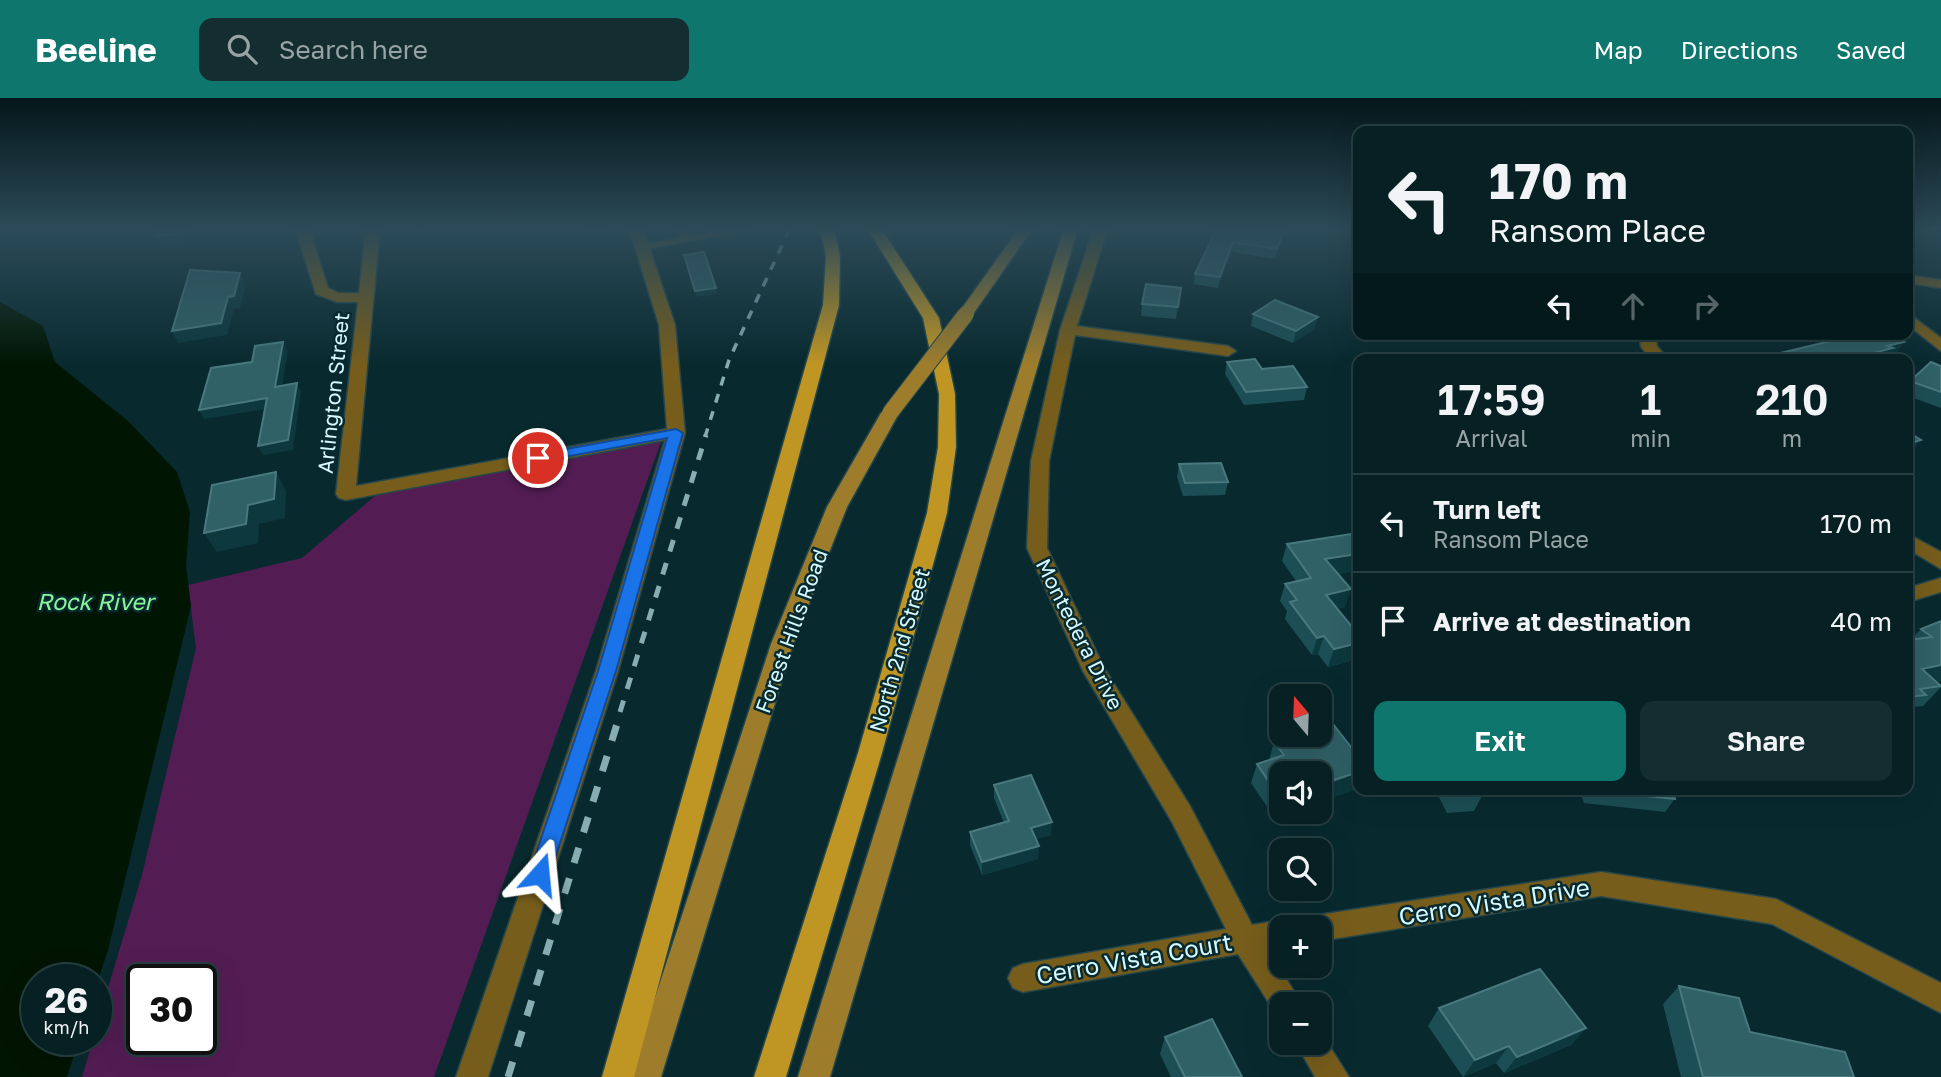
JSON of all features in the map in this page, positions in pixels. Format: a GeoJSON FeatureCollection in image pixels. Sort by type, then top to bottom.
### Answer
{"type":"FeatureCollection","features":[{"type":"Feature","properties":{"kind":"main road"},"geometry":{"type":"LineString","coordinates":[[618,1077],[831,305],[832,274]]}},
{"type":"Feature","properties":{"kind":"main road","name":"North 2nd Street"},"geometry":{"type":"LineString","coordinates":[[770,1077],[877,726],[937,513],[947,447],[947,394],[931,318],[903,274]]}},
{"type":"Feature","properties":{"kind":"street","name":"Arlington Street"},"geometry":{"type":"LineString","coordinates":[[316,274],[321,291],[337,298],[366,297]]}},
{"type":"Feature","properties":{"kind":"street","name":"Arlington Street"},"geometry":{"type":"LineString","coordinates":[[368,274],[346,494],[676,433]]}},
{"type":"Feature","properties":{"kind":"street"},"geometry":{"type":"LineString","coordinates":[[472,1077],[607,671],[676,433],[667,325],[651,274]]}},
{"type":"Feature","properties":{"kind":"street","name":"Forest Hills Road"},"geometry":{"type":"LineString","coordinates":[[645,1077],[782,644],[838,507],[890,413],[994,274]]}},
{"type":"Feature","properties":{"kind":"street"},"geometry":{"type":"LineString","coordinates":[[814,1077],[1057,274]]}},
{"type":"Feature","properties":{"kind":"street","name":"Montedera Drive"},"geometry":{"type":"LineString","coordinates":[[1086,274],[1068,330],[1040,461],[1037,548],[1094,671],[1181,814],[1245,939],[1279,992]]}},
{"type":"Feature","properties":{"kind":"street"},"geometry":{"type":"LineString","coordinates":[[1913,280],[1941,284]]}},
{"type":"Feature","properties":{"kind":"street"},"geometry":{"type":"LineString","coordinates":[[1913,322],[1941,346]]}},
{"type":"Feature","properties":{"kind":"street"},"geometry":{"type":"LineString","coordinates":[[1068,330],[1162,340],[1228,351]]}},
{"type":"Feature","properties":{"kind":"street"},"geometry":{"type":"LineString","coordinates":[[1913,543],[1941,562]]}},
{"type":"Feature","properties":{"kind":"street"},"geometry":{"type":"LineString","coordinates":[[1913,593],[1941,584]]}},
{"type":"Feature","properties":{"kind":"street","name":"Cerro Vista Drive"},"geometry":{"type":"LineString","coordinates":[[1332,926],[1601,884],[1776,912],[1941,999]]}},
{"type":"Feature","properties":{"kind":"street"},"geometry":{"type":"LineString","coordinates":[[1245,939],[1269,935]]}},
{"type":"Feature","properties":{"kind":"street","name":"Cerro Vista Court"},"geometry":{"type":"LineString","coordinates":[[1023,978],[1245,939]]}},
{"type":"Feature","properties":{"kind":"street"},"geometry":{"type":"LineString","coordinates":[[1319,1055],[1333,1077]]}},
{"type":"Feature","properties":{"kind":"shaded area"},"geometry":{"type":"Polygon","coordinates":[[[661,442],[434,1077],[82,1077],[89,1055],[112,1055],[112,975],[142,875],[196,648],[188,585],[302,558],[382,490],[661,442]]]}},
{"type":"Feature","properties":{"kind":"water","name":"Rock River"},"geometry":{"type":"Polygon","coordinates":[[[0,302],[43,326],[55,362],[128,421],[177,472],[190,512],[186,566],[191,606],[103,964],[21,964],[21,1055],[74,1055],[67,1077],[0,1077],[0,302]]]}},
{"type":"Feature","properties":{"kind":"building"},"geometry":{"type":"Polygon","coordinates":[[[189,274],[240,274],[234,296],[228,297],[221,323],[172,331],[189,274]]]}},
{"type":"Feature","properties":{"kind":"building"},"geometry":{"type":"Polygon","coordinates":[[[690,274],[711,274],[716,288],[695,291],[690,274]]]}},
{"type":"Feature","properties":{"kind":"building"},"geometry":{"type":"Polygon","coordinates":[[[1195,274],[1221,274],[1220,277],[1195,274]]]}},
{"type":"Feature","properties":{"kind":"building"},"geometry":{"type":"Polygon","coordinates":[[[1146,284],[1181,288],[1178,307],[1142,304],[1146,284]]]}},
{"type":"Feature","properties":{"kind":"building"},"geometry":{"type":"Polygon","coordinates":[[[1275,300],[1318,317],[1296,331],[1253,314],[1275,300]]]}},
{"type":"Feature","properties":{"kind":"building"},"geometry":{"type":"Polygon","coordinates":[[[1835,340],[1904,342],[1870,354],[1776,354],[1835,340]]]}},
{"type":"Feature","properties":{"kind":"building"},"geometry":{"type":"Polygon","coordinates":[[[283,342],[275,387],[297,383],[288,440],[258,446],[267,398],[199,410],[211,368],[252,362],[255,346],[283,342]]]}},
{"type":"Feature","properties":{"kind":"building"},"geometry":{"type":"Polygon","coordinates":[[[1255,359],[1262,369],[1293,366],[1307,387],[1246,392],[1227,362],[1255,359]]]}},
{"type":"Feature","properties":{"kind":"building"},"geometry":{"type":"Polygon","coordinates":[[[1931,362],[1941,366],[1941,392],[1913,382],[1913,378],[1931,362]]]}},
{"type":"Feature","properties":{"kind":"building"},"geometry":{"type":"Polygon","coordinates":[[[1221,463],[1228,482],[1185,483],[1179,464],[1221,463]]]}},
{"type":"Feature","properties":{"kind":"building"},"geometry":{"type":"Polygon","coordinates":[[[276,472],[274,499],[248,505],[246,524],[204,533],[212,485],[276,472]]]}},
{"type":"Feature","properties":{"kind":"building"},"geometry":{"type":"Polygon","coordinates":[[[1351,534],[1353,536],[1353,555],[1325,559],[1351,589],[1326,595],[1353,628],[1353,644],[1334,649],[1324,636],[1317,638],[1290,602],[1297,600],[1285,584],[1311,578],[1287,544],[1351,534]]]}},
{"type":"Feature","properties":{"kind":"building"},"geometry":{"type":"Polygon","coordinates":[[[1941,621],[1941,665],[1922,669],[1941,686],[1920,689],[1926,695],[1913,696],[1913,639],[1932,637],[1921,629],[1941,621]]]}},
{"type":"Feature","properties":{"kind":"building"},"geometry":{"type":"Polygon","coordinates":[[[1333,724],[1353,750],[1353,774],[1332,781],[1332,761],[1269,761],[1269,782],[1257,764],[1284,755],[1278,747],[1332,747],[1333,724]]]}},
{"type":"Feature","properties":{"kind":"building"},"geometry":{"type":"Polygon","coordinates":[[[1031,775],[1052,822],[1031,828],[1039,846],[982,862],[970,832],[1009,821],[994,785],[1031,775]]]}},
{"type":"Feature","properties":{"kind":"building"},"geometry":{"type":"Polygon","coordinates":[[[1639,795],[1673,795],[1675,799],[1639,795]]]}},
{"type":"Feature","properties":{"kind":"building"},"geometry":{"type":"Polygon","coordinates":[[[1540,969],[1586,1028],[1517,1057],[1509,1046],[1475,1060],[1439,1008],[1540,969]]]}},
{"type":"Feature","properties":{"kind":"building"},"geometry":{"type":"Polygon","coordinates":[[[1679,986],[1739,998],[1750,1032],[1845,1052],[1854,1077],[1703,1077],[1679,986]]]}},
{"type":"Feature","properties":{"kind":"building"},"geometry":{"type":"Polygon","coordinates":[[[1212,1019],[1242,1077],[1185,1077],[1165,1037],[1212,1019]]]}},
{"type":"Feature","properties":{"kind":"railway"},"geometry":{"type":"LineString","coordinates":[[705,437],[729,360],[769,274]]}},
{"type":"Feature","properties":{"kind":"railway"},"geometry":{"type":"LineString","coordinates":[[620,712],[706,435]]}},
{"type":"Feature","properties":{"kind":"railway"},"geometry":{"type":"LineString","coordinates":[[508,1077],[621,711]]}},
{"type":"Feature","properties":{"kind":"route"},"geometry":{"type":"LineString","coordinates":[[538,458],[676,433],[607,671],[540,874]]}}]}
